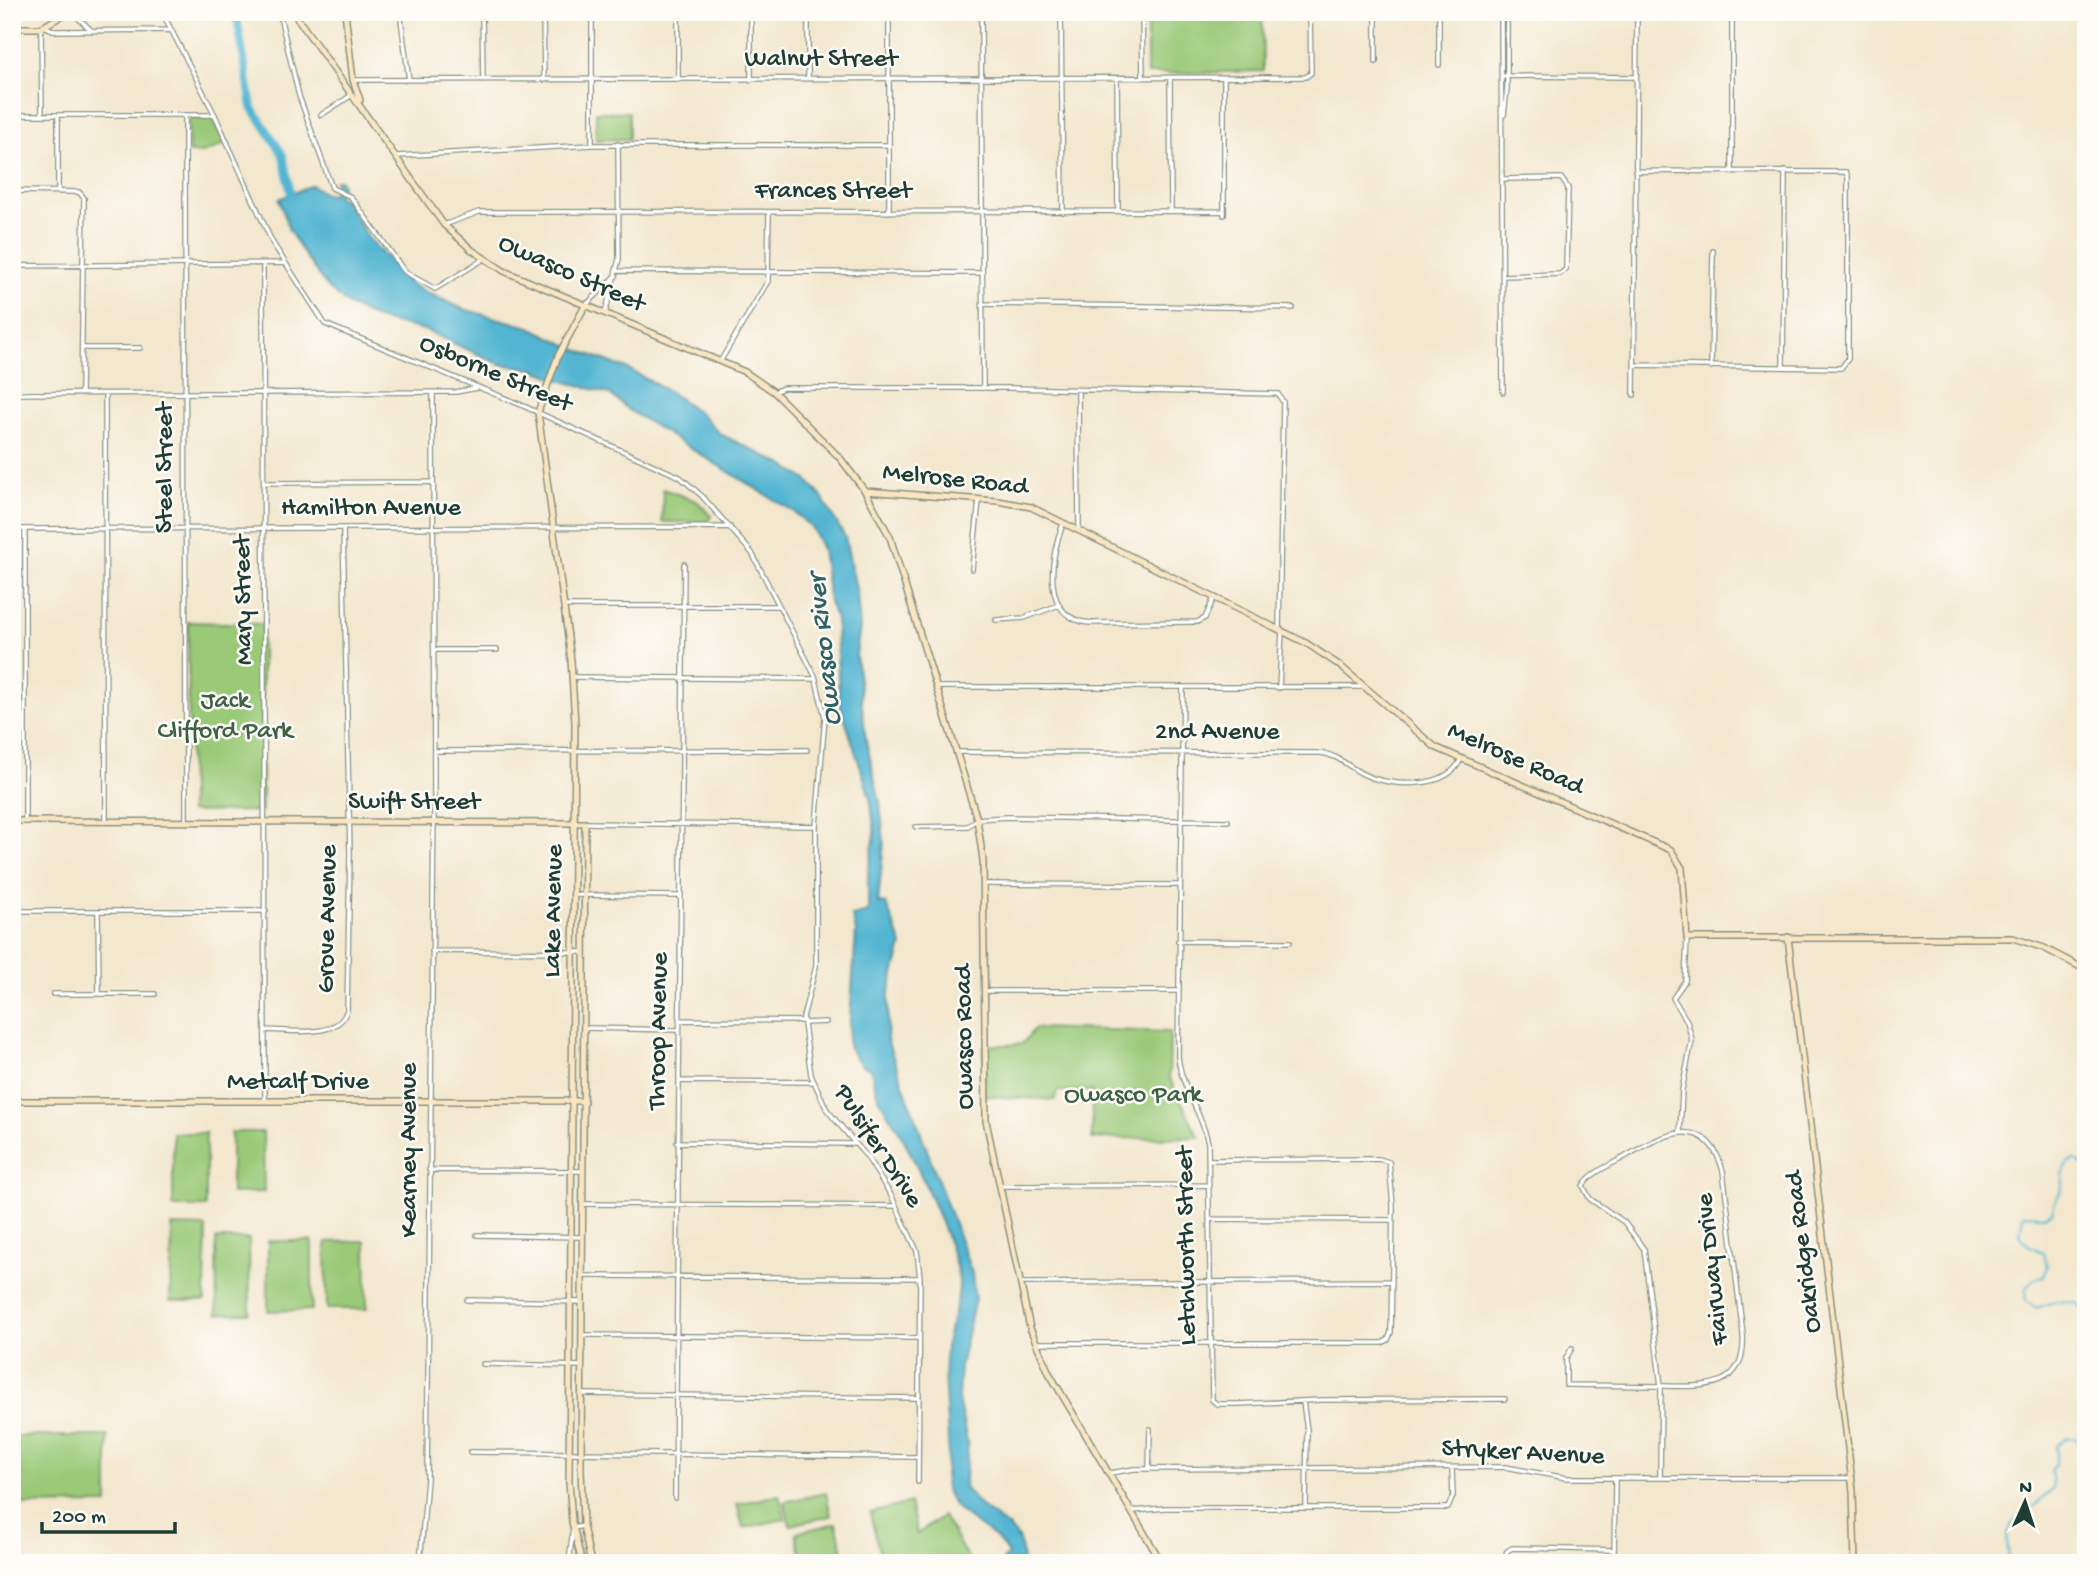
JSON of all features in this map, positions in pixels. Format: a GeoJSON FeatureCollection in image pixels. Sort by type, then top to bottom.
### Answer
{"type":"FeatureCollection","features":[{"type":"Feature","properties":{"kind":"main road"},"geometry":{"type":"LineString","coordinates":[[12,28],[43,27],[70,12]]}},
{"type":"Feature","properties":{"kind":"main road","name":"Owasco Street"},"geometry":{"type":"LineString","coordinates":[[293,12],[444,225],[484,258],[529,283],[720,360],[754,377],[833,450],[865,491]]}},
{"type":"Feature","properties":{"kind":"main road"},"geometry":{"type":"LineString","coordinates":[[345,12],[353,80],[366,113]]}},
{"type":"Feature","properties":{"kind":"main road"},"geometry":{"type":"LineString","coordinates":[[346,84],[353,80]]}},
{"type":"Feature","properties":{"kind":"main road","name":"Lake Avenue"},"geometry":{"type":"LineString","coordinates":[[582,1563],[573,1528],[569,1453],[575,895],[573,677],[538,412],[545,388],[585,306]]}},
{"type":"Feature","properties":{"kind":"main road","name":"Melrose Road"},"geometry":{"type":"LineString","coordinates":[[865,491],[1031,507],[1281,630],[1327,656],[1422,738],[1461,759],[1671,850],[1682,868],[1687,938]]}},
{"type":"Feature","properties":{"kind":"main road","name":"Owasco Road"},"geometry":{"type":"LineString","coordinates":[[865,491],[895,551],[978,820],[983,884],[986,1121],[1035,1343],[1049,1373],[1162,1563]]}},
{"type":"Feature","properties":{"kind":"main road","name":"Swift Street"},"geometry":{"type":"LineString","coordinates":[[12,821],[586,823]]}},
{"type":"Feature","properties":{"kind":"main road","name":"Lake Avenue"},"geometry":{"type":"LineString","coordinates":[[586,823],[581,1453],[583,1526],[591,1563]]}},
{"type":"Feature","properties":{"kind":"main road","name":"Oakridge Road"},"geometry":{"type":"LineString","coordinates":[[1788,937],[1852,1478],[1855,1563]]}},
{"type":"Feature","properties":{"kind":"main road"},"geometry":{"type":"LineString","coordinates":[[1687,938],[2013,938],[2032,943],[2086,970]]}},
{"type":"Feature","properties":{"kind":"main road","name":"Metcalf Drive"},"geometry":{"type":"LineString","coordinates":[[12,1101],[584,1101]]}},
{"type":"Feature","properties":{"kind":"street"},"geometry":{"type":"LineString","coordinates":[[70,12],[85,26],[97,32]]}},
{"type":"Feature","properties":{"kind":"street","name":"Osborne Street"},"geometry":{"type":"LineString","coordinates":[[162,12],[215,115],[263,225],[325,324],[538,412],[680,477],[698,491],[752,553],[816,680],[825,717],[822,751]]}},
{"type":"Feature","properties":{"kind":"street"},"geometry":{"type":"LineString","coordinates":[[279,12],[299,96],[332,188],[351,197],[403,270],[428,286],[439,289],[484,258]]}},
{"type":"Feature","properties":{"kind":"street"},"geometry":{"type":"LineString","coordinates":[[400,12],[409,80]]}},
{"type":"Feature","properties":{"kind":"street"},"geometry":{"type":"LineString","coordinates":[[482,12],[483,80]]}},
{"type":"Feature","properties":{"kind":"street"},"geometry":{"type":"LineString","coordinates":[[543,12],[544,80]]}},
{"type":"Feature","properties":{"kind":"street"},"geometry":{"type":"LineString","coordinates":[[592,12],[592,145]]}},
{"type":"Feature","properties":{"kind":"street"},"geometry":{"type":"LineString","coordinates":[[678,12],[678,80]]}},
{"type":"Feature","properties":{"kind":"street"},"geometry":{"type":"LineString","coordinates":[[751,12],[751,80]]}},
{"type":"Feature","properties":{"kind":"street"},"geometry":{"type":"LineString","coordinates":[[808,12],[808,79]]}},
{"type":"Feature","properties":{"kind":"street"},"geometry":{"type":"LineString","coordinates":[[889,12],[889,212]]}},
{"type":"Feature","properties":{"kind":"street"},"geometry":{"type":"LineString","coordinates":[[981,12],[983,388]]}},
{"type":"Feature","properties":{"kind":"street"},"geometry":{"type":"LineString","coordinates":[[1061,12],[1063,212]]}},
{"type":"Feature","properties":{"kind":"street"},"geometry":{"type":"LineString","coordinates":[[1143,12],[1143,78]]}},
{"type":"Feature","properties":{"kind":"street","name":"Walnut Street"},"geometry":{"type":"LineString","coordinates":[[353,80],[1306,78],[1311,73],[1310,12]]}},
{"type":"Feature","properties":{"kind":"street"},"geometry":{"type":"LineString","coordinates":[[1376,12],[1376,62]]}},
{"type":"Feature","properties":{"kind":"street"},"geometry":{"type":"LineString","coordinates":[[1439,12],[1439,65]]}},
{"type":"Feature","properties":{"kind":"street"},"geometry":{"type":"LineString","coordinates":[[1501,12],[1505,76]]}},
{"type":"Feature","properties":{"kind":"street"},"geometry":{"type":"LineString","coordinates":[[1503,392],[1503,121],[1507,12]]}},
{"type":"Feature","properties":{"kind":"street"},"geometry":{"type":"LineString","coordinates":[[1634,395],[1637,12]]}},
{"type":"Feature","properties":{"kind":"street"},"geometry":{"type":"LineString","coordinates":[[1732,12],[1732,172]]}},
{"type":"Feature","properties":{"kind":"street"},"geometry":{"type":"LineString","coordinates":[[42,115],[43,27],[55,31],[97,32],[172,30]]}},
{"type":"Feature","properties":{"kind":"street"},"geometry":{"type":"LineString","coordinates":[[1505,76],[1636,77]]}},
{"type":"Feature","properties":{"kind":"street","name":"Frances Street"},"geometry":{"type":"LineString","coordinates":[[444,225],[479,212],[1224,213],[1224,77]]}},
{"type":"Feature","properties":{"kind":"street"},"geometry":{"type":"LineString","coordinates":[[1117,78],[1118,211]]}},
{"type":"Feature","properties":{"kind":"street"},"geometry":{"type":"LineString","coordinates":[[1170,78],[1171,211]]}},
{"type":"Feature","properties":{"kind":"street"},"geometry":{"type":"LineString","coordinates":[[321,115],[353,94]]}},
{"type":"Feature","properties":{"kind":"street"},"geometry":{"type":"LineString","coordinates":[[12,115],[215,115]]}},
{"type":"Feature","properties":{"kind":"street"},"geometry":{"type":"LineString","coordinates":[[58,115],[58,191]]}},
{"type":"Feature","properties":{"kind":"street","name":"Steel Street"},"geometry":{"type":"LineString","coordinates":[[185,115],[186,822]]}},
{"type":"Feature","properties":{"kind":"street"},"geometry":{"type":"LineString","coordinates":[[397,156],[618,144],[888,145]]}},
{"type":"Feature","properties":{"kind":"street"},"geometry":{"type":"LineString","coordinates":[[605,314],[617,273],[618,144]]}},
{"type":"Feature","properties":{"kind":"street"},"geometry":{"type":"LineString","coordinates":[[1783,367],[1784,171]]}},
{"type":"Feature","properties":{"kind":"street"},"geometry":{"type":"LineString","coordinates":[[1634,365],[1845,366],[1849,177],[1846,172],[1635,172]]}},
{"type":"Feature","properties":{"kind":"street"},"geometry":{"type":"LineString","coordinates":[[1503,179],[1561,178],[1568,188],[1566,269],[1560,274],[1503,276]]}},
{"type":"Feature","properties":{"kind":"street"},"geometry":{"type":"LineString","coordinates":[[12,191],[80,193],[84,209],[85,266],[81,394]]}},
{"type":"Feature","properties":{"kind":"street"},"geometry":{"type":"LineString","coordinates":[[720,360],[768,281],[769,212]]}},
{"type":"Feature","properties":{"kind":"street"},"geometry":{"type":"LineString","coordinates":[[1711,367],[1713,250]]}},
{"type":"Feature","properties":{"kind":"street"},"geometry":{"type":"LineString","coordinates":[[12,266],[285,263]]}},
{"type":"Feature","properties":{"kind":"street","name":"Mary Street"},"geometry":{"type":"LineString","coordinates":[[264,265],[265,1102]]}},
{"type":"Feature","properties":{"kind":"street"},"geometry":{"type":"LineString","coordinates":[[585,306],[617,273],[982,273]]}},
{"type":"Feature","properties":{"kind":"street"},"geometry":{"type":"LineString","coordinates":[[983,304],[1293,308]]}},
{"type":"Feature","properties":{"kind":"street"},"geometry":{"type":"LineString","coordinates":[[83,348],[140,348]]}},
{"type":"Feature","properties":{"kind":"street"},"geometry":{"type":"LineString","coordinates":[[12,394],[457,393],[477,387]]}},
{"type":"Feature","properties":{"kind":"street"},"geometry":{"type":"LineString","coordinates":[[773,392],[783,388],[983,388],[1274,393],[1283,401],[1279,688]]}},
{"type":"Feature","properties":{"kind":"street"},"geometry":{"type":"LineString","coordinates":[[1078,390],[1079,531]]}},
{"type":"Feature","properties":{"kind":"street","name":"Kearney Avenue"},"geometry":{"type":"LineString","coordinates":[[420,1563],[426,1479],[432,951],[435,650],[433,393]]}},
{"type":"Feature","properties":{"kind":"street"},"geometry":{"type":"LineString","coordinates":[[105,394],[106,822]]}},
{"type":"Feature","properties":{"kind":"street"},"geometry":{"type":"LineString","coordinates":[[264,483],[433,482]]}},
{"type":"Feature","properties":{"kind":"street"},"geometry":{"type":"LineString","coordinates":[[972,569],[979,500]]}},
{"type":"Feature","properties":{"kind":"street"},"geometry":{"type":"LineString","coordinates":[[1064,522],[1051,569],[1059,605],[1067,615],[1083,622],[1192,623],[1205,618],[1214,598]]}},
{"type":"Feature","properties":{"kind":"street","name":"Hamilton Avenue"},"geometry":{"type":"LineString","coordinates":[[12,529],[730,527]]}},
{"type":"Feature","properties":{"kind":"street","name":"Grove Avenue"},"geometry":{"type":"LineString","coordinates":[[265,1030],[331,1028],[347,1013],[348,822],[344,528]]}},
{"type":"Feature","properties":{"kind":"street"},"geometry":{"type":"LineString","coordinates":[[24,529],[25,821]]}},
{"type":"Feature","properties":{"kind":"street","name":"Throop Avenue"},"geometry":{"type":"LineString","coordinates":[[675,1498],[684,564]]}},
{"type":"Feature","properties":{"kind":"street"},"geometry":{"type":"LineString","coordinates":[[996,620],[1024,618],[1059,605]]}},
{"type":"Feature","properties":{"kind":"street"},"geometry":{"type":"LineString","coordinates":[[564,606],[779,606]]}},
{"type":"Feature","properties":{"kind":"street"},"geometry":{"type":"LineString","coordinates":[[435,650],[497,650]]}},
{"type":"Feature","properties":{"kind":"street"},"geometry":{"type":"LineString","coordinates":[[573,677],[816,680]]}},
{"type":"Feature","properties":{"kind":"street"},"geometry":{"type":"LineString","coordinates":[[937,687],[1363,686]]}},
{"type":"Feature","properties":{"kind":"street","name":"Letchworth Street"},"geometry":{"type":"LineString","coordinates":[[1183,687],[1178,941],[1181,1076],[1205,1129],[1209,1160],[1209,1381],[1214,1402],[1303,1402]]}},
{"type":"Feature","properties":{"kind":"street"},"geometry":{"type":"LineString","coordinates":[[434,751],[807,750]]}},
{"type":"Feature","properties":{"kind":"street","name":"Pulsifer Drive"},"geometry":{"type":"LineString","coordinates":[[822,751],[817,826],[816,965],[805,1001],[803,1022],[813,1082],[827,1110],[882,1178],[917,1251],[920,1279],[918,1482]]}},
{"type":"Feature","properties":{"kind":"street","name":"2nd Avenue"},"geometry":{"type":"LineString","coordinates":[[957,752],[1325,754],[1366,775],[1393,783],[1443,777],[1454,771],[1461,759]]}},
{"type":"Feature","properties":{"kind":"street"},"geometry":{"type":"LineString","coordinates":[[916,827],[972,825],[978,820],[1228,821]]}},
{"type":"Feature","properties":{"kind":"street","name":"Swift Street"},"geometry":{"type":"LineString","coordinates":[[586,823],[817,826]]}},
{"type":"Feature","properties":{"kind":"street"},"geometry":{"type":"LineString","coordinates":[[983,884],[1180,885]]}},
{"type":"Feature","properties":{"kind":"street"},"geometry":{"type":"LineString","coordinates":[[575,895],[680,896]]}},
{"type":"Feature","properties":{"kind":"street"},"geometry":{"type":"LineString","coordinates":[[12,911],[266,911]]}},
{"type":"Feature","properties":{"kind":"street"},"geometry":{"type":"LineString","coordinates":[[98,912],[99,993]]}},
{"type":"Feature","properties":{"kind":"street"},"geometry":{"type":"LineString","coordinates":[[1660,1478],[1661,1386],[1644,1249],[1624,1222],[1583,1191],[1584,1182],[1610,1165],[1660,1136],[1680,1132],[1682,1090],[1692,1040],[1687,1021],[1673,1001],[1685,981],[1687,938]]}},
{"type":"Feature","properties":{"kind":"street"},"geometry":{"type":"LineString","coordinates":[[1178,941],[1290,942]]}},
{"type":"Feature","properties":{"kind":"street"},"geometry":{"type":"LineString","coordinates":[[432,951],[585,952]]}},
{"type":"Feature","properties":{"kind":"street"},"geometry":{"type":"LineString","coordinates":[[984,991],[1179,991]]}},
{"type":"Feature","properties":{"kind":"street"},"geometry":{"type":"LineString","coordinates":[[53,994],[155,993]]}},
{"type":"Feature","properties":{"kind":"street"},"geometry":{"type":"LineString","coordinates":[[680,1020],[826,1022]]}},
{"type":"Feature","properties":{"kind":"street"},"geometry":{"type":"LineString","coordinates":[[585,1028],[679,1030]]}},
{"type":"Feature","properties":{"kind":"street"},"geometry":{"type":"LineString","coordinates":[[679,1081],[813,1082]]}},
{"type":"Feature","properties":{"kind":"street","name":"Fairway Drive"},"geometry":{"type":"LineString","coordinates":[[1572,1348],[1566,1358],[1566,1385],[1697,1387],[1722,1381],[1736,1369],[1744,1348],[1719,1158],[1704,1139],[1680,1132]]}},
{"type":"Feature","properties":{"kind":"street"},"geometry":{"type":"LineString","coordinates":[[677,1142],[855,1143]]}},
{"type":"Feature","properties":{"kind":"street"},"geometry":{"type":"LineString","coordinates":[[1035,1343],[1385,1343],[1391,1335],[1392,1170],[1385,1160],[1209,1160]]}},
{"type":"Feature","properties":{"kind":"street"},"geometry":{"type":"LineString","coordinates":[[429,1170],[584,1171]]}},
{"type":"Feature","properties":{"kind":"street"},"geometry":{"type":"LineString","coordinates":[[999,1186],[1209,1185]]}},
{"type":"Feature","properties":{"kind":"street"},"geometry":{"type":"LineString","coordinates":[[583,1204],[896,1206]]}},
{"type":"Feature","properties":{"kind":"street"},"geometry":{"type":"LineString","coordinates":[[1209,1219],[1392,1220]]}},
{"type":"Feature","properties":{"kind":"street"},"geometry":{"type":"LineString","coordinates":[[477,1235],[583,1237]]}},
{"type":"Feature","properties":{"kind":"street"},"geometry":{"type":"LineString","coordinates":[[583,1276],[920,1279]]}},
{"type":"Feature","properties":{"kind":"street"},"geometry":{"type":"LineString","coordinates":[[1020,1283],[1391,1281]]}},
{"type":"Feature","properties":{"kind":"street"},"geometry":{"type":"LineString","coordinates":[[467,1300],[583,1302]]}},
{"type":"Feature","properties":{"kind":"street"},"geometry":{"type":"LineString","coordinates":[[582,1335],[919,1338]]}},
{"type":"Feature","properties":{"kind":"street"},"geometry":{"type":"LineString","coordinates":[[483,1364],[582,1366]]}},
{"type":"Feature","properties":{"kind":"street"},"geometry":{"type":"LineString","coordinates":[[583,1394],[918,1398]]}},
{"type":"Feature","properties":{"kind":"street"},"geometry":{"type":"LineString","coordinates":[[1306,1508],[1307,1468],[1303,1402],[1506,1399]]}},
{"type":"Feature","properties":{"kind":"street"},"geometry":{"type":"LineString","coordinates":[[1149,1469],[1150,1429]]}},
{"type":"Feature","properties":{"kind":"street"},"geometry":{"type":"LineString","coordinates":[[470,1452],[918,1457]]}},
{"type":"Feature","properties":{"kind":"street","name":"Stryker Avenue"},"geometry":{"type":"LineString","coordinates":[[1110,1473],[1149,1469],[1505,1467],[1557,1477],[1852,1478]]}},
{"type":"Feature","properties":{"kind":"street"},"geometry":{"type":"LineString","coordinates":[[1132,1511],[1141,1508],[1448,1508],[1452,1502],[1452,1469]]}},
{"type":"Feature","properties":{"kind":"street"},"geometry":{"type":"LineString","coordinates":[[12,1471],[19,1471]]}},
{"type":"Feature","properties":{"kind":"street"},"geometry":{"type":"LineString","coordinates":[[1614,1563],[1615,1478]]}},
{"type":"Feature","properties":{"kind":"street"},"geometry":{"type":"LineString","coordinates":[[573,1528],[583,1526]]}},
{"type":"Feature","properties":{"kind":"street","name":"Lake Avenue"},"geometry":{"type":"LineString","coordinates":[[569,1563],[573,1528]]}},
{"type":"Feature","properties":{"kind":"street"},"geometry":{"type":"LineString","coordinates":[[1503,1563],[1507,1551],[1512,1548],[1614,1549]]}},
{"type":"Feature","properties":{"kind":"green space"},"geometry":{"type":"Polygon","coordinates":[[[1147,12],[1262,12],[1263,71],[1147,74],[1147,12]]]}},
{"type":"Feature","properties":{"kind":"green space"},"geometry":{"type":"Polygon","coordinates":[[[596,112],[629,112],[629,139],[596,140],[596,112]]]}},
{"type":"Feature","properties":{"kind":"green space"},"geometry":{"type":"Polygon","coordinates":[[[191,118],[214,119],[225,144],[203,153],[189,153],[188,121],[191,118]]]}},
{"type":"Feature","properties":{"kind":"green space"},"geometry":{"type":"Polygon","coordinates":[[[663,489],[697,501],[711,516],[708,522],[662,522],[663,489]]]}},
{"type":"Feature","properties":{"kind":"green space","name":"Jack Clifford Park"},"geometry":{"type":"Polygon","coordinates":[[[188,622],[262,624],[262,811],[190,812],[188,622]]]}},
{"type":"Feature","properties":{"kind":"green space","name":"Owasco Park"},"geometry":{"type":"Polygon","coordinates":[[[1035,1028],[1170,1032],[1169,1077],[1199,1137],[1092,1139],[1092,1091],[1057,1091],[1056,1100],[985,1096],[984,1046],[1022,1044],[1035,1028]]]}},
{"type":"Feature","properties":{"kind":"green space"},"geometry":{"type":"Polygon","coordinates":[[[231,1132],[263,1132],[264,1192],[231,1193],[231,1132]]]}},
{"type":"Feature","properties":{"kind":"green space"},"geometry":{"type":"Polygon","coordinates":[[[173,1133],[206,1133],[206,1207],[173,1207],[173,1133]]]}},
{"type":"Feature","properties":{"kind":"green space"},"geometry":{"type":"Polygon","coordinates":[[[172,1226],[206,1227],[205,1301],[170,1301],[172,1226]]]}},
{"type":"Feature","properties":{"kind":"green space"},"geometry":{"type":"Polygon","coordinates":[[[216,1239],[249,1239],[250,1313],[217,1314],[216,1239]]]}},
{"type":"Feature","properties":{"kind":"green space"},"geometry":{"type":"Polygon","coordinates":[[[268,1241],[312,1241],[312,1310],[268,1311],[268,1241]]]}},
{"type":"Feature","properties":{"kind":"green space"},"geometry":{"type":"Polygon","coordinates":[[[366,1241],[367,1309],[327,1309],[326,1242],[366,1241]]]}},
{"type":"Feature","properties":{"kind":"green space"},"geometry":{"type":"Polygon","coordinates":[[[12,1436],[108,1436],[108,1504],[12,1505],[12,1436]]]}},
{"type":"Feature","properties":{"kind":"green space"},"geometry":{"type":"Polygon","coordinates":[[[826,1493],[831,1516],[790,1525],[784,1502],[826,1493]]]}},
{"type":"Feature","properties":{"kind":"green space"},"geometry":{"type":"Polygon","coordinates":[[[779,1495],[785,1519],[743,1528],[737,1504],[779,1495]]]}},
{"type":"Feature","properties":{"kind":"green space"},"geometry":{"type":"Polygon","coordinates":[[[910,1503],[917,1534],[943,1516],[970,1562],[882,1563],[870,1513],[910,1503]]]}},
{"type":"Feature","properties":{"kind":"green space"},"geometry":{"type":"Polygon","coordinates":[[[836,1523],[846,1563],[803,1563],[796,1533],[836,1523]]]}},
{"type":"Feature","properties":{"kind":"water"},"geometry":{"type":"Polygon","coordinates":[[[335,180],[340,180],[342,185],[337,197],[345,200],[369,239],[413,286],[463,309],[530,327],[575,349],[628,369],[670,392],[700,413],[720,434],[784,465],[807,480],[821,496],[845,537],[857,594],[860,627],[856,655],[866,740],[880,803],[884,842],[878,903],[886,904],[902,945],[889,993],[887,1040],[972,1273],[975,1299],[960,1366],[958,1399],[968,1445],[964,1488],[981,1507],[1016,1536],[1020,1543],[1023,1563],[1001,1563],[1008,1554],[1002,1545],[960,1512],[948,1495],[945,1483],[948,1443],[945,1359],[947,1338],[959,1292],[958,1274],[932,1201],[907,1145],[878,1096],[871,1069],[861,1065],[848,1046],[856,932],[852,916],[868,912],[868,873],[875,834],[870,797],[839,701],[836,620],[829,602],[822,549],[812,528],[794,512],[630,411],[610,394],[560,380],[533,369],[500,364],[424,330],[377,319],[348,305],[328,288],[305,256],[289,230],[279,199],[312,185],[323,193],[332,195],[335,180]]]}},
{"type":"Feature","properties":{"kind":"waterway","name":"Owasco River"},"geometry":{"type":"LineString","coordinates":[[236,12],[252,107],[283,155],[291,194],[296,202]]}},
{"type":"Feature","properties":{"kind":"waterway"},"geometry":{"type":"LineString","coordinates":[[2086,1167],[2075,1159],[2066,1165],[2061,1190],[2052,1212],[2044,1216],[2023,1215],[2020,1235],[2028,1245],[2044,1253],[2047,1266],[2043,1277],[2034,1279],[2025,1289],[2026,1301],[2036,1308],[2057,1301],[2078,1303],[2085,1313],[2082,1327],[2086,1334]]}},
{"type":"Feature","properties":{"kind":"waterway"},"geometry":{"type":"LineString","coordinates":[[2010,1563],[2008,1534],[2011,1526],[2053,1488],[2051,1470],[2056,1465],[2056,1446],[2067,1438],[2075,1438],[2086,1448]]}}]}
